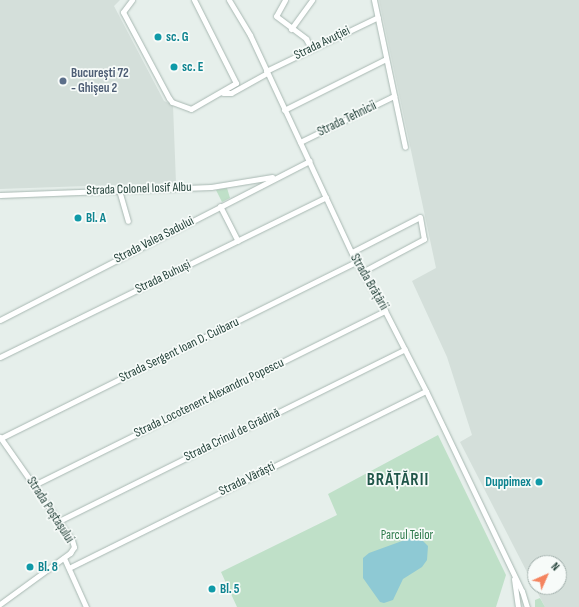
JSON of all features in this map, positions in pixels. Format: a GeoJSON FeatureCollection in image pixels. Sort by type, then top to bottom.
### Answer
{"type":"FeatureCollection","features":[{"type":"Feature","properties":{"kind":"street"},"geometry":{"type":"LineString","coordinates":[[132,0],[123,12],[172,102],[191,109],[234,86],[236,80],[194,0]]}},
{"type":"Feature","properties":{"kind":"street","name":"Strada Brățării"},"geometry":{"type":"LineString","coordinates":[[229,0],[248,31],[356,262],[385,311],[426,391],[522,591],[526,607]]}},
{"type":"Feature","properties":{"kind":"street"},"geometry":{"type":"LineString","coordinates":[[285,0],[276,16],[306,39],[311,48]]}},
{"type":"Feature","properties":{"kind":"street"},"geometry":{"type":"LineString","coordinates":[[291,29],[312,0]]}},
{"type":"Feature","properties":{"kind":"street"},"geometry":{"type":"LineString","coordinates":[[374,0],[405,147]]}},
{"type":"Feature","properties":{"kind":"street","name":"Strada Avuției"},"geometry":{"type":"LineString","coordinates":[[222,92],[232,93],[311,48],[378,17]]}},
{"type":"Feature","properties":{"kind":"street"},"geometry":{"type":"LineString","coordinates":[[284,110],[386,59]]}},
{"type":"Feature","properties":{"kind":"street","name":"Strada Tehnicii"},"geometry":{"type":"LineString","coordinates":[[300,142],[394,96]]}},
{"type":"Feature","properties":{"kind":"street","name":"Strada Valea Sadului"},"geometry":{"type":"LineString","coordinates":[[0,320],[277,176],[309,161]]}},
{"type":"Feature","properties":{"kind":"street","name":"Strada Colonel Iosif Albu"},"geometry":{"type":"LineString","coordinates":[[0,195],[211,187],[277,176]]}},
{"type":"Feature","properties":{"kind":"street"},"geometry":{"type":"LineString","coordinates":[[120,190],[128,220]]}},
{"type":"Feature","properties":{"kind":"street","name":"Strada Buhuși"},"geometry":{"type":"LineString","coordinates":[[0,357],[326,197]]}},
{"type":"Feature","properties":{"kind":"street"},"geometry":{"type":"LineString","coordinates":[[220,206],[238,241]]}},
{"type":"Feature","properties":{"kind":"street"},"geometry":{"type":"LineString","coordinates":[[352,252],[420,217],[424,238],[362,272]]}},
{"type":"Feature","properties":{"kind":"street","name":"Strada Sergent Ioan D. Cuibaru"},"geometry":{"type":"LineString","coordinates":[[1,438],[356,262]]}},
{"type":"Feature","properties":{"kind":"street","name":"Strada Locotenent Alexandru Popescu"},"geometry":{"type":"LineString","coordinates":[[34,485],[385,311]]}},
{"type":"Feature","properties":{"kind":"street","name":"Strada Crinul de Grădină"},"geometry":{"type":"LineString","coordinates":[[59,521],[405,349]]}},
{"type":"Feature","properties":{"kind":"street","name":"Strada Vărăști"},"geometry":{"type":"LineString","coordinates":[[68,568],[426,391]]}},
{"type":"Feature","properties":{"kind":"street","name":"Strada Poștașului"},"geometry":{"type":"LineString","coordinates":[[1,438],[74,544],[72,552],[64,558],[86,607]]}},
{"type":"Feature","properties":{"kind":"street"},"geometry":{"type":"LineString","coordinates":[[0,604],[64,558]]}},
{"type":"Feature","properties":{"kind":"street","name":"Strada Brățării"},"geometry":{"type":"LineString","coordinates":[[509,565],[517,593],[518,607]]}},
{"type":"Feature","properties":{"kind":"shaded area"},"geometry":{"type":"Polygon","coordinates":[[[0,0],[120,0],[114,6],[164,101],[173,105],[176,183],[0,189],[0,0]]]}},
{"type":"Feature","properties":{"kind":"shaded area"},"geometry":{"type":"Polygon","coordinates":[[[379,0],[579,0],[579,607],[545,607],[539,595],[567,595],[567,555],[527,555],[527,572],[460,442],[472,435],[447,357],[412,281],[436,268],[379,0]]]}},
{"type":"Feature","properties":{"kind":"green space"},"geometry":{"type":"Polygon","coordinates":[[[227,188],[230,198],[222,202],[216,190],[227,188]]]}},
{"type":"Feature","properties":{"kind":"green space","name":"Parcul Teilor"},"geometry":{"type":"Polygon","coordinates":[[[438,435],[506,575],[496,607],[237,607],[221,572],[337,515],[328,494],[438,435]]]}},
{"type":"Feature","properties":{"kind":"green space"},"geometry":{"type":"Polygon","coordinates":[[[540,598],[545,607],[535,607],[535,600],[540,598]]]}},
{"type":"Feature","properties":{"kind":"water"},"geometry":{"type":"Polygon","coordinates":[[[413,537],[421,539],[428,546],[427,560],[422,567],[403,579],[393,600],[384,603],[380,602],[363,578],[363,558],[369,553],[413,537]]]}},
{"type":"Feature","properties":{"kind":"place","name":"sc. G"},"geometry":{"type":"Point","coordinates":[158,37]}},
{"type":"Feature","properties":{"kind":"place","name":"sc. E"},"geometry":{"type":"Point","coordinates":[174,67]}},
{"type":"Feature","properties":{"kind":"place","name":"Bucureşti 72 - Ghişeu 2"},"geometry":{"type":"Point","coordinates":[63,81]}},
{"type":"Feature","properties":{"kind":"place","name":"Bl. A"},"geometry":{"type":"Point","coordinates":[78,218]}},
{"type":"Feature","properties":{"kind":"place","name":"Duppimex"},"geometry":{"type":"Point","coordinates":[539,482]}},
{"type":"Feature","properties":{"kind":"place","name":"Bl. 8"},"geometry":{"type":"Point","coordinates":[30,567]}},
{"type":"Feature","properties":{"kind":"place","name":"Bl. 5"},"geometry":{"type":"Point","coordinates":[212,589]}},
{"type":"Feature","properties":{"kind":"district","name":"BRĂȚĂRII"},"geometry":{"type":"Point","coordinates":[398,481]}}]}
